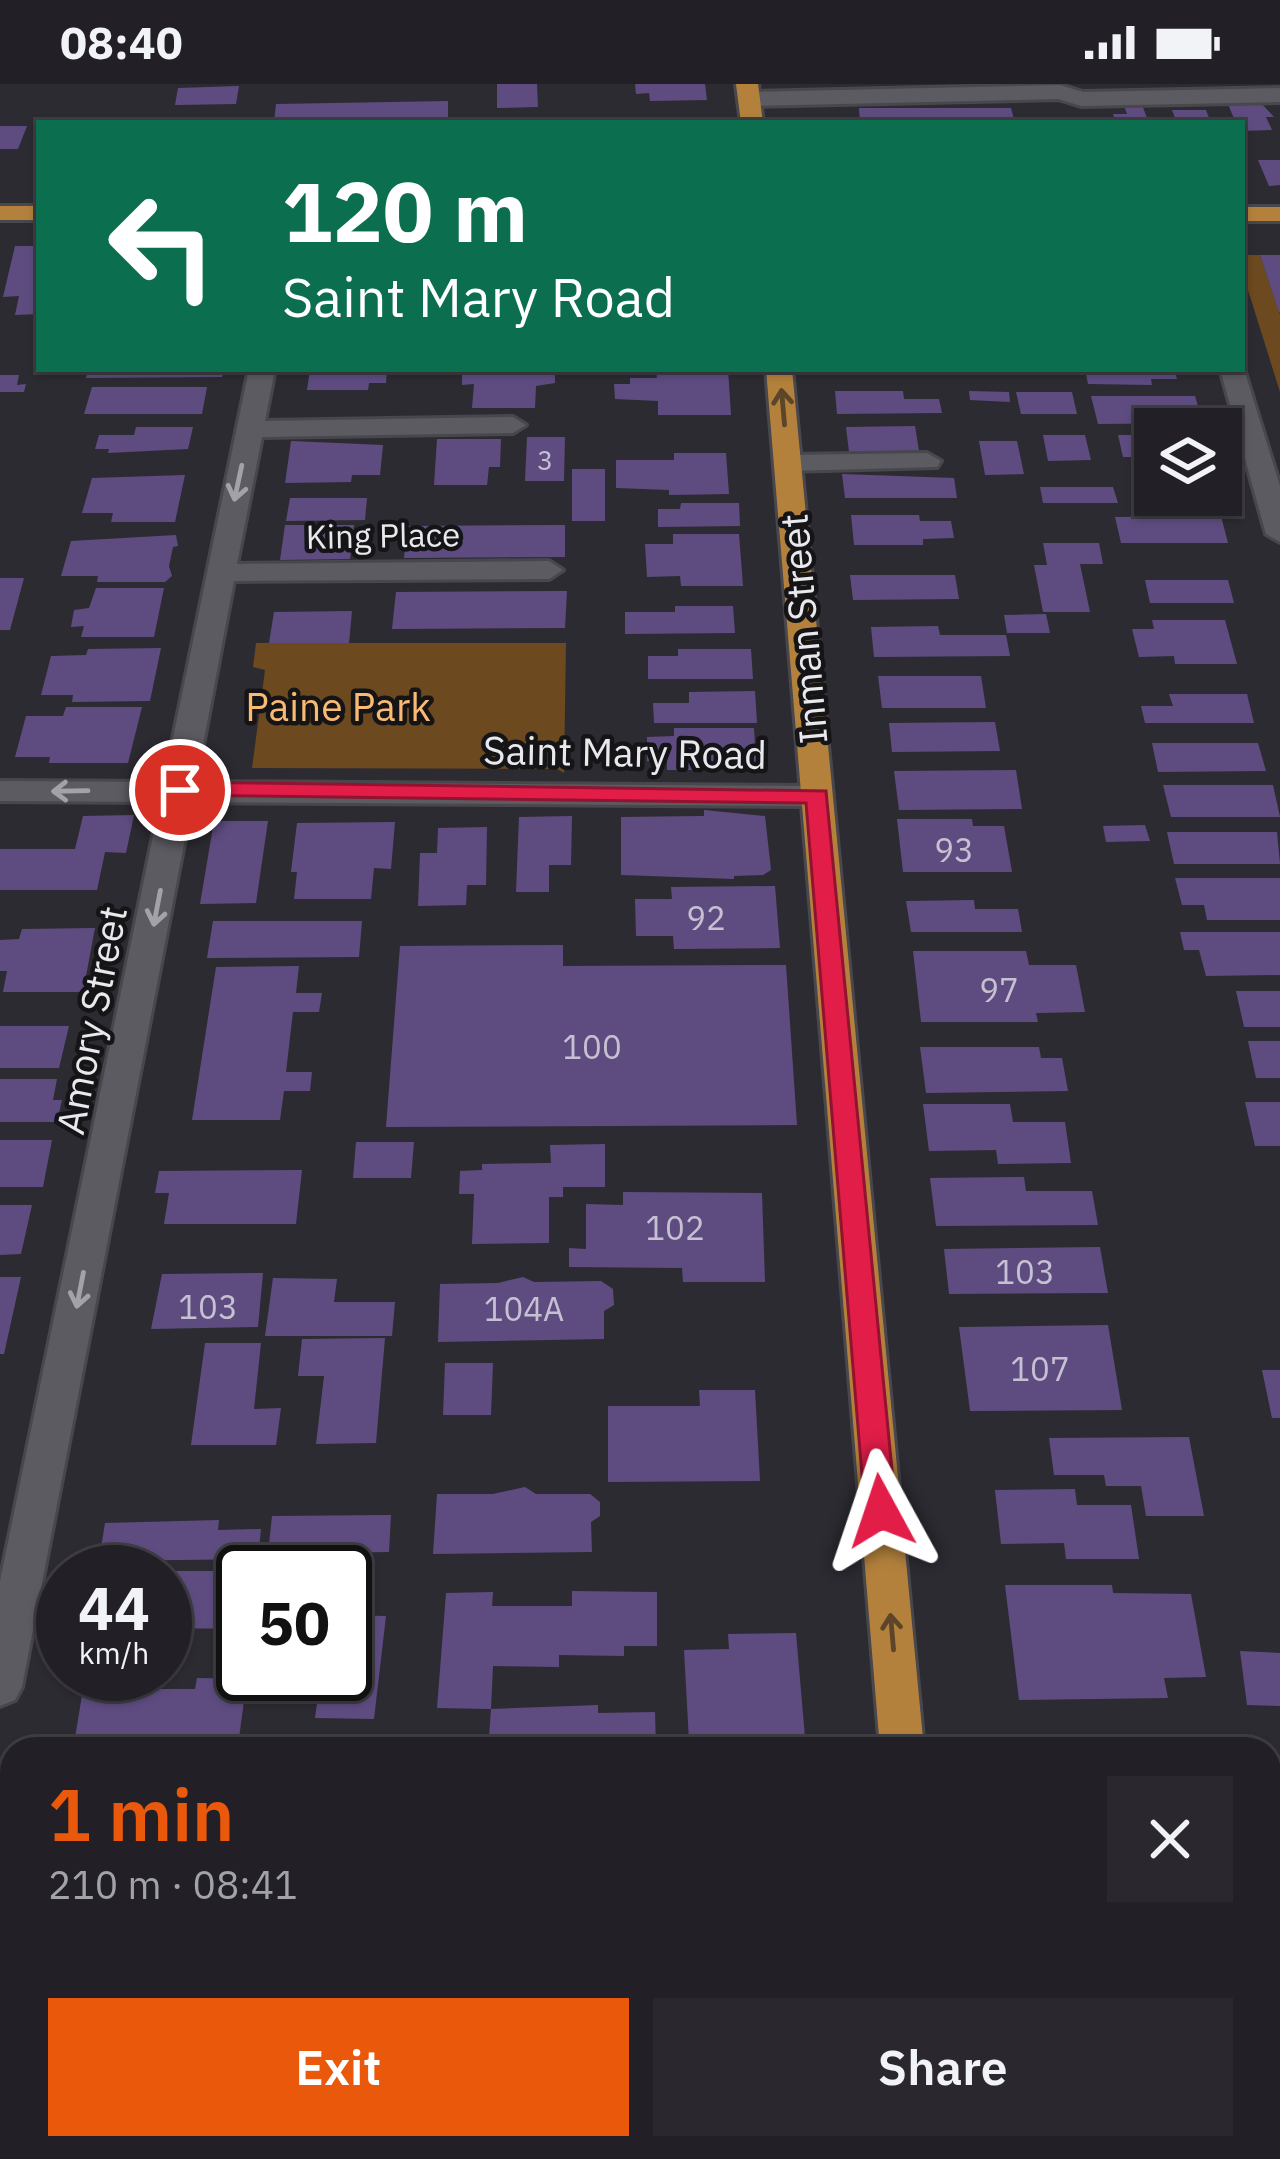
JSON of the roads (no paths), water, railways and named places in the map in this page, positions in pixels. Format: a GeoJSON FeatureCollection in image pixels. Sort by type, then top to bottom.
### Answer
{"type":"FeatureCollection","features":[{"type":"Feature","properties":{"kind":"main road"},"geometry":{"type":"LineString","coordinates":[[0,213],[36,213]]}},
{"type":"Feature","properties":{"kind":"main road"},"geometry":{"type":"LineString","coordinates":[[1245,214],[1280,214]]}},
{"type":"Feature","properties":{"kind":"main road","name":"Inman Street"},"geometry":{"type":"LineString","coordinates":[[779,372],[901,1737]]}},
{"type":"Feature","properties":{"kind":"street"},"geometry":{"type":"LineString","coordinates":[[749,102],[1079,91],[1280,95]]}},
{"type":"Feature","properties":{"kind":"street"},"geometry":{"type":"LineString","coordinates":[[1079,91],[1088,120]]}},
{"type":"Feature","properties":{"kind":"street","name":"Amory Street"},"geometry":{"type":"LineString","coordinates":[[0,1687],[261,372]]}},
{"type":"Feature","properties":{"kind":"street"},"geometry":{"type":"LineString","coordinates":[[1234,372],[1272,475],[1280,534]]}},
{"type":"Feature","properties":{"kind":"street"},"geometry":{"type":"LineString","coordinates":[[250,429],[513,425]]}},
{"type":"Feature","properties":{"kind":"street"},"geometry":{"type":"LineString","coordinates":[[788,463],[927,461]]}},
{"type":"Feature","properties":{"kind":"street","name":"King Place"},"geometry":{"type":"LineString","coordinates":[[219,573],[549,570]]}},
{"type":"Feature","properties":{"kind":"street","name":"Saint Mary Road"},"geometry":{"type":"LineString","coordinates":[[0,791],[818,796]]}},
{"type":"Feature","properties":{"kind":"park label","name":"Paine Park"},"geometry":{"type":"Point","coordinates":[338,706]}}]}
